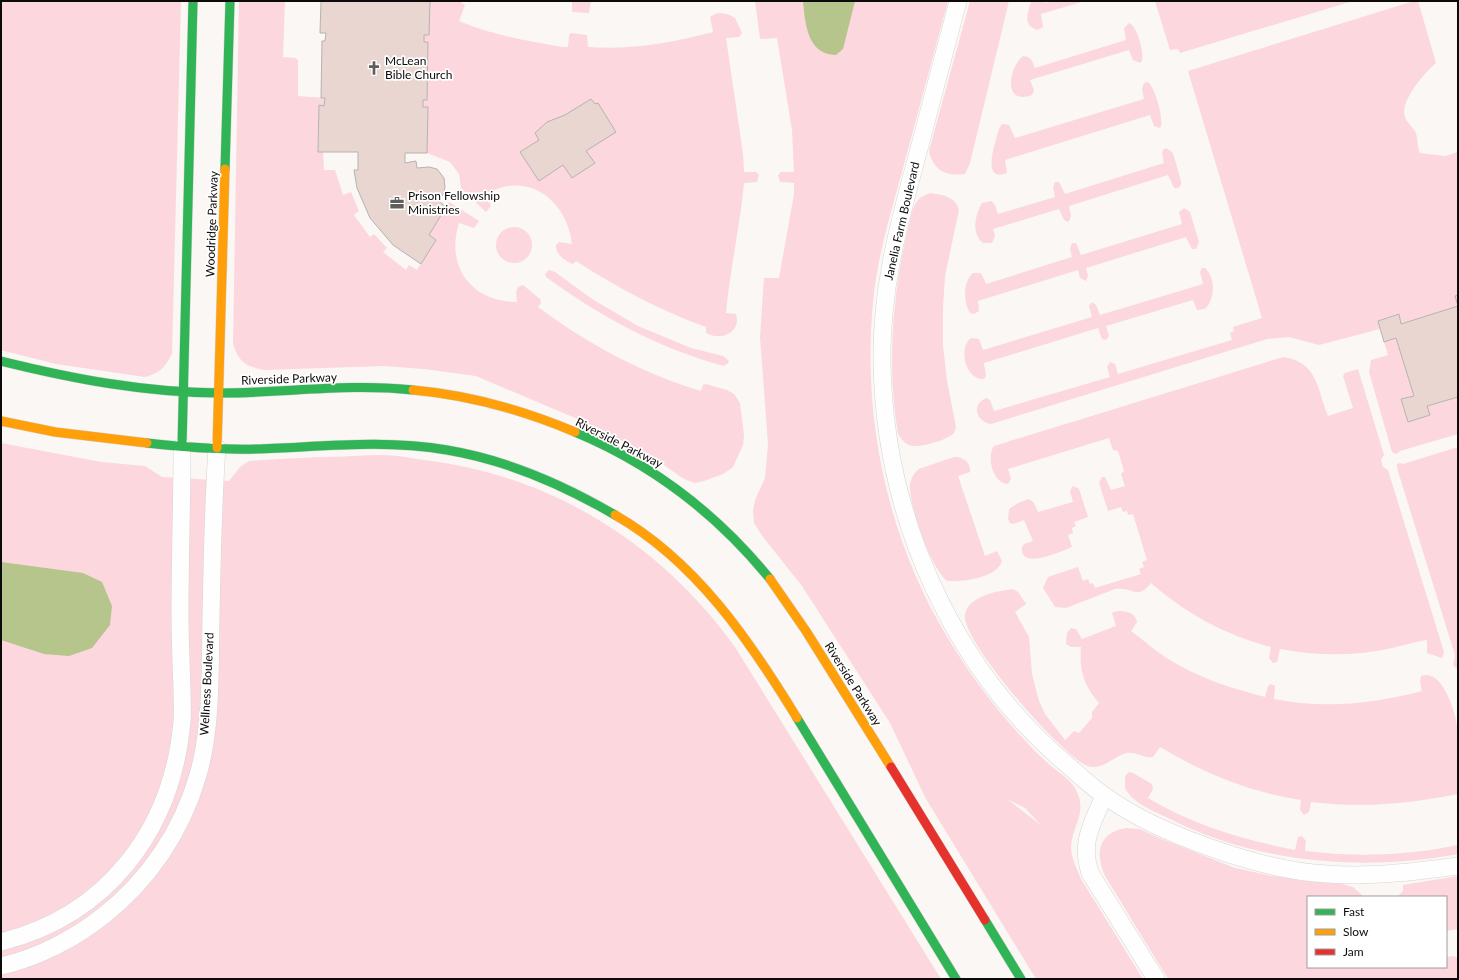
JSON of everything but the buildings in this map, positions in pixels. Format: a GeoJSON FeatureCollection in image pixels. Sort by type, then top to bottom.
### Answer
{"type":"FeatureCollection","features":[{"type":"Feature","properties":{"kind":"main road","name":"Woodridge Parkway"},"geometry":{"type":"LineString","coordinates":[[182,446],[193,1]]}},
{"type":"Feature","properties":{"kind":"main road","name":"Woodridge Parkway"},"geometry":{"type":"LineString","coordinates":[[217,448],[230,1]]}},
{"type":"Feature","properties":{"kind":"main road","name":"Riverside Parkway"},"geometry":{"type":"LineString","coordinates":[[1,361],[42,371],[128,387],[184,392],[219,394],[400,388],[437,392],[478,400],[535,416],[582,436],[630,460],[670,484],[714,518],[746,551],[781,593],[915,806],[1021,979]]}},
{"type":"Feature","properties":{"kind":"main road"},"geometry":{"type":"LineString","coordinates":[[1,421],[85,437],[182,446],[217,448],[402,445],[451,451],[495,461],[556,482],[583,496],[638,530],[678,561],[724,610],[769,675],[956,979]]}},
{"type":"Feature","properties":{"kind":"street","name":"Janelia Farm Boulevard"},"geometry":{"type":"LineString","coordinates":[[958,1],[896,233],[888,275],[882,333],[882,390],[893,466],[909,524],[922,562],[939,600],[962,644],[989,682],[1034,735],[1053,753],[1104,796],[1166,830],[1242,859],[1326,874],[1377,875],[1458,866]]}},
{"type":"Feature","properties":{"kind":"street","name":"Wellness Boulevard"},"geometry":{"type":"LineString","coordinates":[[1,942],[23,937],[51,924],[85,904],[106,887],[137,853],[150,831],[161,807],[172,776],[182,721],[180,613],[182,446]]}},
{"type":"Feature","properties":{"kind":"street","name":"Wellness Boulevard"},"geometry":{"type":"LineString","coordinates":[[1,966],[20,962],[69,939],[93,924],[119,903],[153,866],[165,849],[185,811],[198,774],[209,692],[214,495],[217,448]]}},
{"type":"Feature","properties":{"kind":"street"},"geometry":{"type":"LineString","coordinates":[[1104,796],[1085,847],[1086,861],[1090,873],[1156,979]]}},
{"type":"Feature","properties":{"kind":"shaded area"},"geometry":{"type":"Polygon","coordinates":[[[1,1],[181,1],[172,354],[162,369],[155,374],[145,377],[56,364],[1,350],[1,1]]]}},
{"type":"Feature","properties":{"kind":"shaded area"},"geometry":{"type":"Polygon","coordinates":[[[239,1],[285,1],[283,57],[295,58],[298,60],[298,96],[325,98],[324,106],[319,106],[318,152],[323,152],[324,170],[335,170],[343,195],[351,192],[359,211],[354,215],[370,237],[374,234],[387,248],[383,252],[406,270],[409,265],[417,270],[436,240],[429,235],[449,202],[479,221],[474,228],[459,223],[456,239],[456,254],[459,267],[466,279],[475,289],[487,296],[517,302],[516,292],[518,287],[523,285],[540,299],[541,303],[538,307],[576,333],[616,356],[679,384],[701,391],[703,385],[706,384],[727,390],[734,394],[740,403],[744,435],[743,445],[733,467],[723,474],[695,483],[684,479],[655,459],[601,429],[476,376],[424,369],[384,366],[264,370],[247,365],[240,359],[233,344],[239,1]]]}},
{"type":"Feature","properties":{"kind":"shaded area"},"geometry":{"type":"Polygon","coordinates":[[[430,1],[459,1],[465,5],[459,21],[471,26],[510,37],[562,47],[568,47],[569,35],[571,33],[587,35],[588,47],[604,48],[651,45],[713,32],[710,17],[719,13],[735,18],[742,33],[739,37],[726,38],[743,154],[744,172],[756,172],[759,175],[757,182],[744,183],[726,313],[736,314],[737,321],[733,330],[723,336],[706,333],[706,327],[639,298],[576,261],[573,264],[567,261],[561,257],[557,251],[556,245],[559,242],[572,244],[569,228],[562,214],[553,202],[542,193],[530,187],[516,186],[501,188],[485,195],[491,206],[486,212],[461,188],[459,174],[450,162],[427,153],[428,107],[423,107],[423,100],[427,100],[428,42],[424,42],[424,35],[429,34],[430,1]]]}},
{"type":"Feature","properties":{"kind":"shaded area"},"geometry":{"type":"Polygon","coordinates":[[[572,1],[591,1],[589,13],[572,12],[572,1]]]}},
{"type":"Feature","properties":{"kind":"shaded area"},"geometry":{"type":"Polygon","coordinates":[[[755,1],[948,1],[889,218],[875,286],[871,346],[871,389],[883,475],[894,517],[908,558],[925,597],[946,635],[971,674],[999,711],[1023,739],[1046,762],[1069,780],[1075,788],[1080,800],[1080,813],[1071,847],[1074,863],[1081,879],[1143,979],[1036,979],[926,799],[890,723],[802,586],[763,537],[754,523],[753,511],[755,500],[765,478],[768,444],[760,337],[764,278],[779,278],[794,194],[794,183],[780,182],[778,175],[781,172],[794,172],[792,130],[777,38],[760,39],[755,1]],[[1007,799],[1041,825],[1025,808],[1007,799]]]}},
{"type":"Feature","properties":{"kind":"shaded area"},"geometry":{"type":"Polygon","coordinates":[[[803,1],[855,1],[843,49],[836,55],[826,54],[819,50],[813,43],[809,36],[803,1]]]}},
{"type":"Feature","properties":{"kind":"shaded area"},"geometry":{"type":"Polygon","coordinates":[[[970,1],[1009,1],[970,163],[965,174],[958,175],[941,171],[931,158],[929,151],[970,1]]]}},
{"type":"Feature","properties":{"kind":"shaded area"},"geometry":{"type":"Polygon","coordinates":[[[1031,1],[1044,1],[1045,3],[1053,1],[1085,1],[1041,14],[1043,27],[1038,30],[1030,25],[1027,18],[1031,1]]]}},
{"type":"Feature","properties":{"kind":"shaded area"},"geometry":{"type":"Polygon","coordinates":[[[1155,1],[1353,1],[1180,53],[1178,49],[1170,50],[1155,1]]]}},
{"type":"Feature","properties":{"kind":"shaded area"},"geometry":{"type":"Polygon","coordinates":[[[1418,1],[1436,63],[1414,88],[1409,96],[1404,111],[1407,121],[1416,133],[1420,153],[1445,156],[1458,152],[1458,295],[1455,297],[1458,306],[1401,324],[1398,314],[1378,321],[1380,329],[1319,345],[1289,337],[1267,339],[991,424],[982,420],[977,412],[977,409],[981,401],[986,398],[990,400],[994,411],[1110,377],[1107,367],[1110,362],[1115,364],[1118,374],[1232,340],[1230,333],[1234,331],[1233,327],[1262,318],[1188,71],[1418,1]]]}},
{"type":"Feature","properties":{"kind":"shaded area"},"geometry":{"type":"Polygon","coordinates":[[[1129,23],[1132,25],[1140,40],[1142,61],[1140,63],[1133,60],[1129,50],[1030,80],[1034,90],[1032,95],[1023,97],[1016,95],[1012,91],[1011,84],[1014,69],[1023,56],[1030,58],[1035,68],[1126,40],[1124,28],[1129,23]]]}},
{"type":"Feature","properties":{"kind":"shaded area"},"geometry":{"type":"Polygon","coordinates":[[[1148,82],[1154,90],[1160,112],[1160,128],[1154,126],[1150,115],[1005,160],[1007,173],[999,175],[994,172],[992,167],[993,151],[999,129],[1002,124],[1009,125],[1015,138],[1144,99],[1142,89],[1144,83],[1148,82]]]}},
{"type":"Feature","properties":{"kind":"shaded area"},"geometry":{"type":"Polygon","coordinates":[[[1166,148],[1173,153],[1181,181],[1181,185],[1178,188],[1174,188],[1168,175],[1069,206],[1071,216],[1068,222],[1064,220],[1059,209],[993,229],[995,236],[992,243],[983,243],[977,235],[975,224],[982,203],[991,201],[995,205],[998,214],[1055,197],[1053,187],[1055,182],[1059,182],[1065,194],[1164,163],[1162,154],[1163,150],[1166,148]]]}},
{"type":"Feature","properties":{"kind":"shaded area"},"geometry":{"type":"Polygon","coordinates":[[[930,193],[948,197],[955,202],[959,210],[945,276],[943,308],[943,345],[947,381],[956,427],[951,436],[925,445],[913,446],[906,443],[898,434],[893,384],[893,333],[898,283],[911,215],[916,202],[923,196],[930,193]]]}},
{"type":"Feature","properties":{"kind":"shaded area"},"geometry":{"type":"Polygon","coordinates":[[[1184,208],[1190,212],[1199,242],[1196,249],[1192,249],[1186,237],[1086,268],[1088,276],[1086,281],[1080,278],[1078,270],[978,301],[979,311],[974,314],[970,313],[966,303],[965,292],[967,281],[973,273],[981,273],[986,284],[1072,257],[1070,249],[1072,243],[1076,243],[1081,255],[1182,224],[1179,212],[1184,208]]]}},
{"type":"Feature","properties":{"kind":"shaded area"},"geometry":{"type":"Polygon","coordinates":[[[518,227],[527,232],[531,238],[531,252],[527,258],[518,263],[510,263],[501,258],[497,252],[496,241],[501,232],[507,228],[518,227]]]}},
{"type":"Feature","properties":{"kind":"shaded area"},"geometry":{"type":"Polygon","coordinates":[[[1202,268],[1205,268],[1209,272],[1213,289],[1211,300],[1205,309],[1197,310],[1193,300],[1106,326],[1109,336],[1106,340],[1102,339],[1098,328],[984,363],[986,376],[984,379],[977,378],[968,369],[964,356],[967,343],[971,338],[979,339],[983,350],[1092,317],[1089,306],[1092,302],[1096,305],[1100,315],[1203,284],[1200,272],[1202,268]]]}},
{"type":"Feature","properties":{"kind":"shaded area"},"geometry":{"type":"Polygon","coordinates":[[[549,270],[555,272],[592,299],[638,326],[691,348],[723,356],[729,361],[728,363],[724,366],[700,359],[631,330],[567,292],[546,277],[545,274],[549,270]]]}},
{"type":"Feature","properties":{"kind":"shaded area"},"geometry":{"type":"Polygon","coordinates":[[[1396,338],[1414,396],[1401,400],[1408,422],[1430,415],[1427,406],[1458,397],[1458,434],[1400,451],[1396,454],[1392,452],[1369,372],[1371,360],[1388,355],[1384,342],[1396,338]]]}},
{"type":"Feature","properties":{"kind":"shaded area"},"geometry":{"type":"Polygon","coordinates":[[[1283,357],[1295,360],[1310,371],[1318,387],[1328,416],[1353,408],[1343,376],[1345,373],[1358,369],[1384,455],[1381,460],[1383,467],[1388,470],[1444,652],[1442,658],[1427,653],[1427,640],[1388,649],[1348,654],[1307,653],[1280,649],[1277,662],[1273,663],[1269,658],[1271,647],[1222,630],[1207,622],[1178,604],[1151,583],[1139,592],[1115,589],[1066,608],[1055,607],[1043,588],[1048,577],[1078,567],[1083,581],[1088,579],[1090,584],[1093,583],[1095,588],[1141,574],[1139,569],[1144,567],[1142,562],[1147,560],[1133,514],[1128,515],[1127,511],[1123,512],[1121,507],[1108,511],[1099,483],[1102,477],[1105,477],[1111,490],[1125,486],[1121,474],[1124,471],[1118,451],[1113,450],[1109,438],[1008,469],[1011,479],[1008,484],[998,480],[992,469],[991,457],[994,446],[1283,357]]]}},
{"type":"Feature","properties":{"kind":"shaded area"},"geometry":{"type":"Polygon","coordinates":[[[1,443],[101,462],[145,466],[162,477],[229,481],[240,467],[249,461],[368,455],[398,456],[471,468],[516,481],[558,498],[599,520],[637,546],[673,576],[705,610],[735,647],[941,979],[1,979],[1,443]]]}},
{"type":"Feature","properties":{"kind":"shaded area"},"geometry":{"type":"Polygon","coordinates":[[[1458,447],[1458,670],[1453,665],[1455,655],[1397,464],[1403,464],[1458,447]]]}},
{"type":"Feature","properties":{"kind":"shaded area"},"geometry":{"type":"Polygon","coordinates":[[[954,457],[966,461],[970,468],[970,472],[958,476],[985,556],[997,551],[1002,561],[999,567],[987,575],[962,581],[947,581],[934,563],[917,521],[913,507],[910,485],[913,476],[919,469],[954,457]]]}},
{"type":"Feature","properties":{"kind":"shaded area"},"geometry":{"type":"Polygon","coordinates":[[[1073,486],[1079,489],[1088,517],[1074,522],[1076,526],[1072,528],[1073,533],[1068,535],[1072,547],[1042,558],[1027,558],[1023,554],[1022,547],[1024,544],[1033,541],[1024,520],[1013,524],[1010,523],[1008,519],[1009,509],[1018,503],[1029,499],[1034,503],[1038,512],[1073,502],[1070,491],[1073,486]]]}},
{"type":"Feature","properties":{"kind":"shaded area"},"geometry":{"type":"Polygon","coordinates":[[[1,562],[83,573],[102,582],[112,606],[110,625],[92,648],[69,656],[44,654],[1,640],[1,562]]]}},
{"type":"Feature","properties":{"kind":"shaded area"},"geometry":{"type":"Polygon","coordinates":[[[1013,589],[1018,592],[1026,604],[1015,612],[1029,637],[1032,674],[1039,701],[1045,714],[1065,740],[1074,731],[1079,733],[1092,718],[1092,712],[1099,703],[1086,684],[1081,663],[1081,647],[1071,647],[1066,644],[1067,633],[1071,628],[1076,629],[1082,639],[1116,626],[1112,613],[1123,611],[1131,613],[1136,618],[1137,622],[1131,631],[1161,654],[1177,664],[1214,681],[1265,697],[1268,686],[1271,684],[1275,686],[1274,699],[1311,704],[1348,704],[1367,702],[1422,691],[1420,682],[1421,676],[1429,675],[1436,679],[1442,686],[1452,705],[1455,715],[1458,732],[1458,794],[1403,803],[1367,805],[1311,802],[1309,812],[1304,815],[1300,810],[1301,800],[1282,797],[1228,781],[1194,766],[1160,747],[1153,757],[1127,753],[1103,765],[1093,767],[1088,766],[1075,758],[1057,742],[1015,696],[978,647],[968,627],[965,614],[972,603],[992,593],[1013,589]]]}},
{"type":"Feature","properties":{"kind":"shaded area"},"geometry":{"type":"Polygon","coordinates":[[[1129,772],[1152,784],[1153,789],[1148,798],[1165,808],[1201,824],[1257,841],[1295,850],[1298,837],[1302,836],[1306,841],[1305,851],[1362,855],[1401,853],[1439,849],[1458,845],[1458,854],[1384,862],[1346,862],[1309,860],[1272,854],[1236,845],[1200,833],[1143,806],[1128,793],[1125,788],[1125,776],[1129,772]]]}},
{"type":"Feature","properties":{"kind":"shaded area"},"geometry":{"type":"Polygon","coordinates":[[[1126,828],[1140,829],[1235,868],[1272,876],[1342,884],[1353,887],[1363,896],[1307,896],[1307,968],[1447,968],[1447,957],[1454,956],[1458,958],[1458,979],[1168,979],[1105,876],[1102,868],[1100,860],[1101,845],[1104,839],[1117,831],[1126,828]]]}},
{"type":"Feature","properties":{"kind":"shaded area"},"geometry":{"type":"Polygon","coordinates":[[[1458,876],[1458,929],[1447,931],[1447,896],[1398,896],[1403,891],[1403,885],[1458,876]]]}},
{"type":"Feature","properties":{"kind":"traffic: fast"},"geometry":{"type":"LineString","coordinates":[[182,446],[193,1]]}},
{"type":"Feature","properties":{"kind":"traffic: fast"},"geometry":{"type":"LineString","coordinates":[[225,169],[230,1]]}},
{"type":"Feature","properties":{"kind":"traffic: fast"},"geometry":{"type":"LineString","coordinates":[[1,361],[83,379],[166,391],[246,393],[341,388],[389,388],[413,390]]}},
{"type":"Feature","properties":{"kind":"traffic: fast"},"geometry":{"type":"LineString","coordinates":[[575,432],[631,459],[682,494],[706,513],[728,534],[770,579]]}},
{"type":"Feature","properties":{"kind":"traffic: fast"},"geometry":{"type":"LineString","coordinates":[[147,443],[228,449],[375,444],[447,450],[491,460],[534,475],[575,493],[615,515]]}},
{"type":"Feature","properties":{"kind":"traffic: fast"},"geometry":{"type":"LineString","coordinates":[[797,718],[956,979]]}},
{"type":"Feature","properties":{"kind":"traffic: fast"},"geometry":{"type":"LineString","coordinates":[[985,920],[1021,979]]}},
{"type":"Feature","properties":{"kind":"traffic: slow"},"geometry":{"type":"LineString","coordinates":[[217,448],[225,169]]}},
{"type":"Feature","properties":{"kind":"traffic: slow"},"geometry":{"type":"LineString","coordinates":[[413,390],[455,396],[516,410],[575,432]]}},
{"type":"Feature","properties":{"kind":"traffic: slow"},"geometry":{"type":"LineString","coordinates":[[1,421],[55,432],[147,443]]}},
{"type":"Feature","properties":{"kind":"traffic: slow"},"geometry":{"type":"LineString","coordinates":[[615,515],[644,534],[671,555],[696,579],[740,632],[760,660],[797,718]]}},
{"type":"Feature","properties":{"kind":"traffic: slow"},"geometry":{"type":"LineString","coordinates":[[770,579],[806,631],[891,767]]}},
{"type":"Feature","properties":{"kind":"traffic: jam"},"geometry":{"type":"LineString","coordinates":[[891,767],[985,920]]}},
{"type":"Feature","properties":{"kind":"place","name":"McLean Bible Church"},"geometry":{"type":"Point","coordinates":[374,68]}},
{"type":"Feature","properties":{"kind":"place","name":"Prison Fellowship Ministries"},"geometry":{"type":"Point","coordinates":[397,203]}}]}
